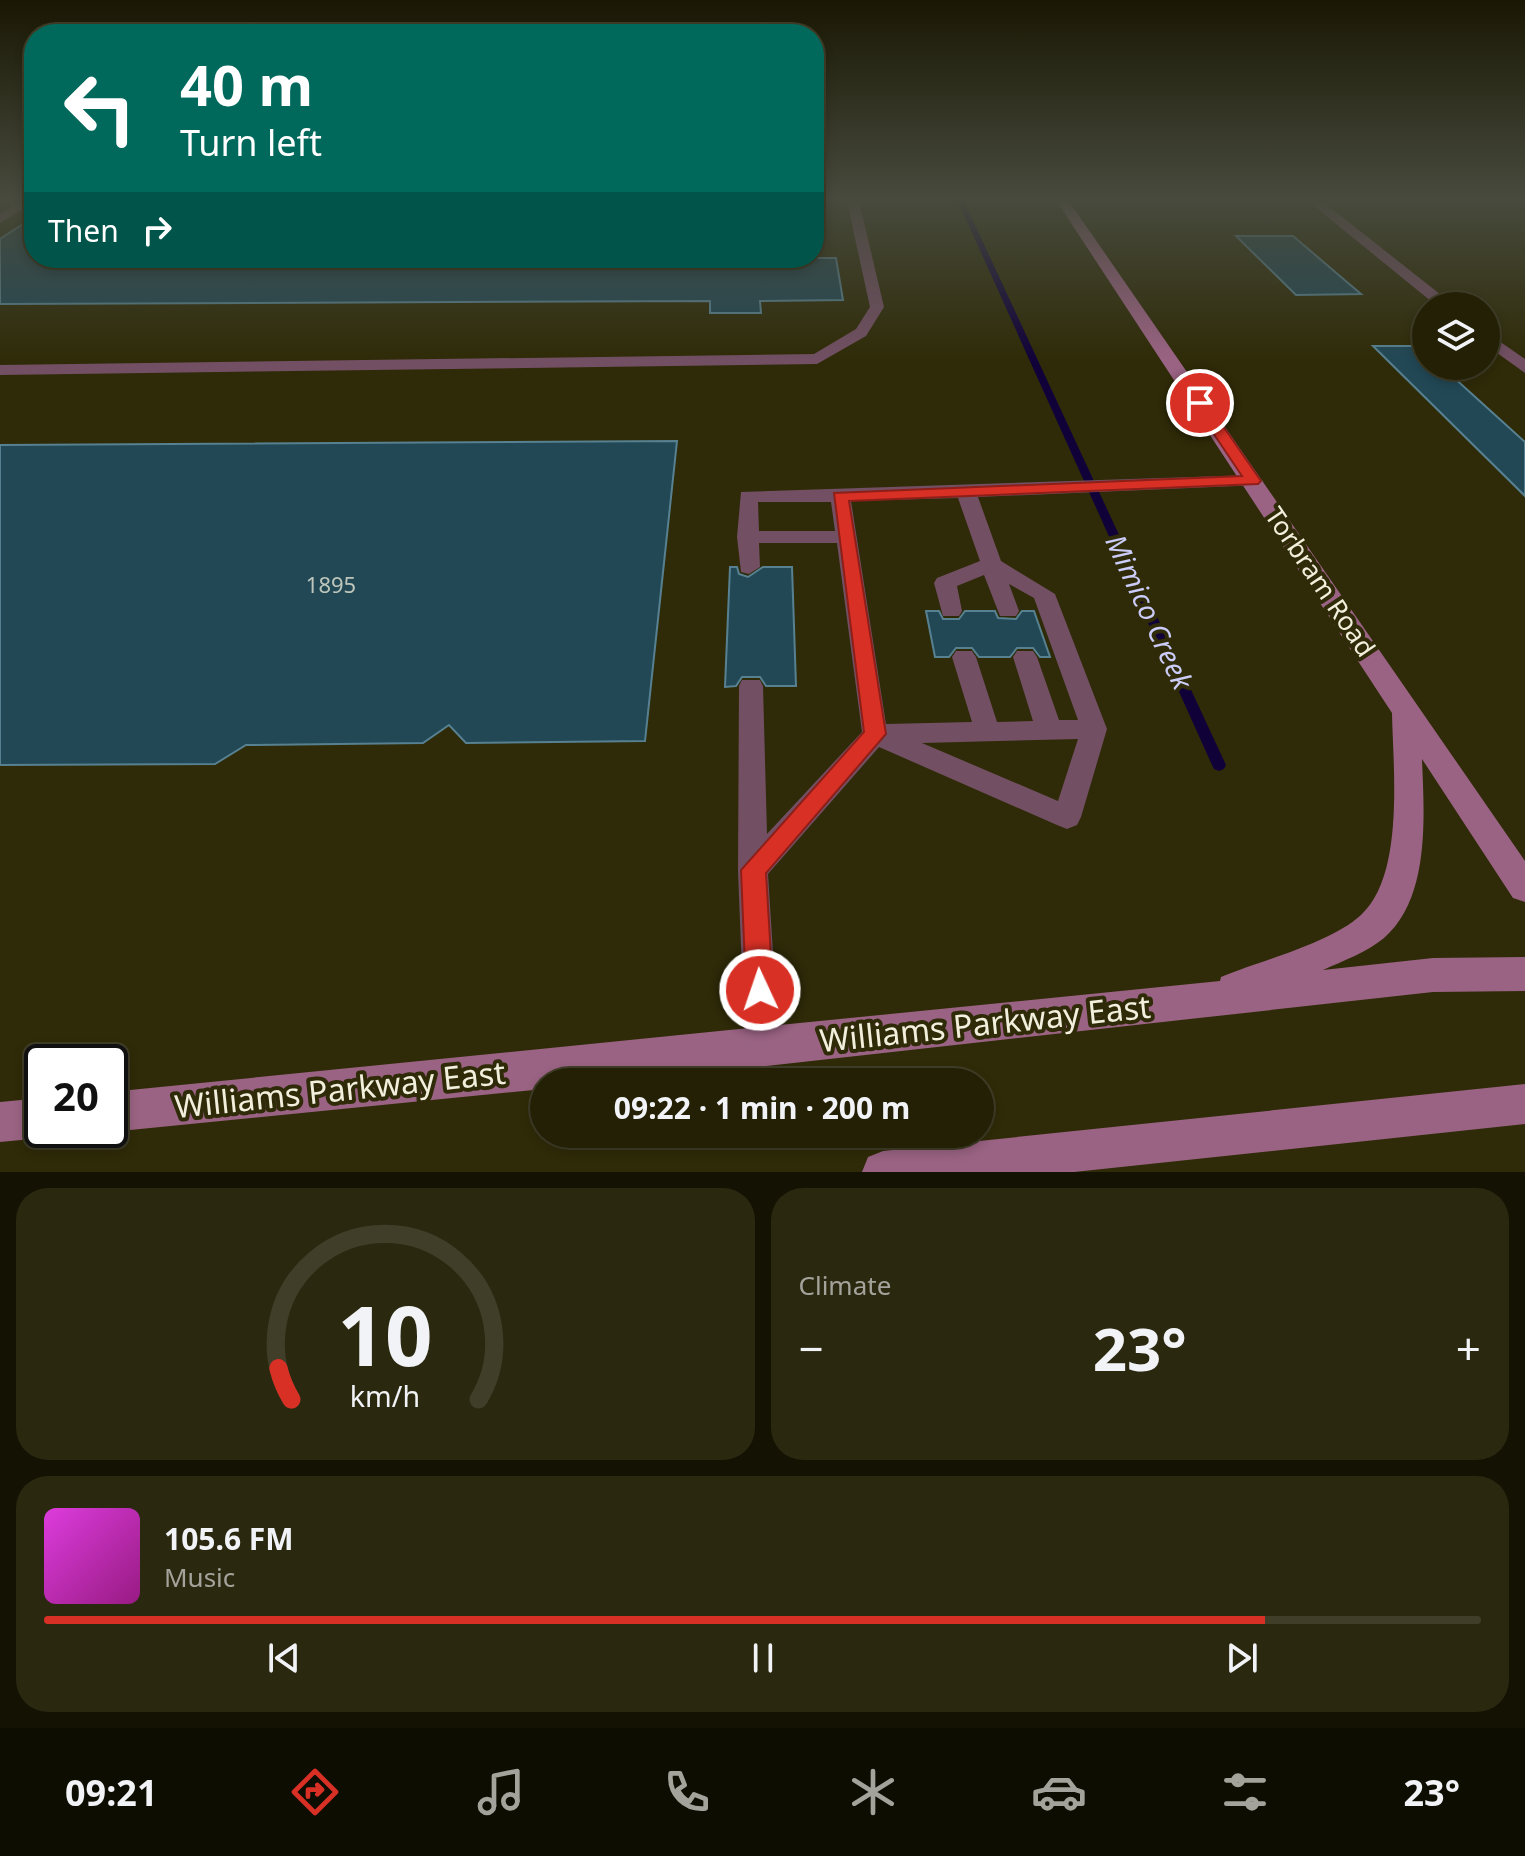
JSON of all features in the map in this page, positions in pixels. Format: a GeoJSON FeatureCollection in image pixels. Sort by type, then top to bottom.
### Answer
{"type":"FeatureCollection","features":[{"type":"Feature","properties":{"kind":"main road","name":"Torbram Road"},"geometry":{"type":"LineString","coordinates":[[1097,252],[1525,888]]}},
{"type":"Feature","properties":{"kind":"main road"},"geometry":{"type":"LineString","coordinates":[[1212,999],[1373,926],[1395,899],[1405,867],[1406,711]]}},
{"type":"Feature","properties":{"kind":"main road","name":"Williams Parkway East"},"geometry":{"type":"LineString","coordinates":[[128,1110],[762,1048],[1433,975],[1525,974]]}},
{"type":"Feature","properties":{"kind":"main road"},"geometry":{"type":"LineString","coordinates":[[883,1172],[1525,1104]]}},
{"type":"Feature","properties":{"kind":"main road"},"geometry":{"type":"LineString","coordinates":[[0,1122],[24,1120]]}},
{"type":"Feature","properties":{"kind":"street"},"geometry":{"type":"LineString","coordinates":[[1378,252],[1429,292]]}},
{"type":"Feature","properties":{"kind":"street"},"geometry":{"type":"LineString","coordinates":[[1500,348],[1525,368]]}},
{"type":"Feature","properties":{"kind":"lane"},"geometry":{"type":"LineString","coordinates":[[0,370],[817,359],[854,339],[872,324],[877,307],[864,252]]}},
{"type":"Feature","properties":{"kind":"lane"},"geometry":{"type":"LineString","coordinates":[[749,567],[748,496],[840,496],[1253,481]]}},
{"type":"Feature","properties":{"kind":"lane"},"geometry":{"type":"LineString","coordinates":[[966,491],[1008,611]]}},
{"type":"Feature","properties":{"kind":"lane"},"geometry":{"type":"LineString","coordinates":[[840,496],[875,734]]}},
{"type":"Feature","properties":{"kind":"lane"},"geometry":{"type":"LineString","coordinates":[[747,537],[846,537]]}},
{"type":"Feature","properties":{"kind":"lane"},"geometry":{"type":"LineString","coordinates":[[951,611],[945,583],[991,564]]}},
{"type":"Feature","properties":{"kind":"lane"},"geometry":{"type":"LineString","coordinates":[[875,734],[1067,817],[1094,729],[1044,594],[991,564]]}},
{"type":"Feature","properties":{"kind":"lane"},"geometry":{"type":"LineString","coordinates":[[964,657],[988,732]]}},
{"type":"Feature","properties":{"kind":"lane"},"geometry":{"type":"LineString","coordinates":[[1025,657],[1049,730]]}},
{"type":"Feature","properties":{"kind":"lane"},"geometry":{"type":"LineString","coordinates":[[751,686],[753,870],[762,1048]]}},
{"type":"Feature","properties":{"kind":"lane"},"geometry":{"type":"LineString","coordinates":[[753,870],[875,734],[1094,729]]}},
{"type":"Feature","properties":{"kind":"building"},"geometry":{"type":"Polygon","coordinates":[[[0,252],[24,252],[24,268],[824,268],[824,258],[836,258],[843,300],[760,301],[761,313],[710,313],[710,301],[0,304],[0,252]]]}},
{"type":"Feature","properties":{"kind":"building"},"geometry":{"type":"Polygon","coordinates":[[[1252,252],[1311,252],[1361,294],[1296,295],[1252,252]]]}},
{"type":"Feature","properties":{"kind":"building"},"geometry":{"type":"Polygon","coordinates":[[[1373,346],[1412,346],[1412,380],[1456,380],[1525,442],[1525,496],[1373,346]]]}},
{"type":"Feature","properties":{"kind":"building"},"geometry":{"type":"Polygon","coordinates":[[[677,441],[645,741],[466,743],[449,725],[423,743],[246,745],[215,764],[0,765],[0,445],[677,441]]]}},
{"type":"Feature","properties":{"kind":"building"},"geometry":{"type":"Polygon","coordinates":[[[730,567],[737,567],[739,574],[748,577],[763,567],[792,567],[796,686],[766,686],[760,677],[742,677],[736,686],[725,687],[730,567]]]}},
{"type":"Feature","properties":{"kind":"building"},"geometry":{"type":"Polygon","coordinates":[[[926,611],[939,611],[943,619],[959,619],[965,611],[995,611],[998,618],[1016,619],[1022,611],[1034,611],[1050,657],[1040,657],[1033,648],[1017,648],[1010,657],[979,657],[972,648],[956,648],[949,657],[935,657],[926,611]]]}},
{"type":"Feature","properties":{"kind":"waterway","name":"Mimico Creek"},"geometry":{"type":"LineString","coordinates":[[984,252],[1219,765]]}},
{"type":"Feature","properties":{"kind":"route"},"geometry":{"type":"LineString","coordinates":[[760,990],[753,870],[875,734],[840,496],[1253,481],[1200,403]]}}]}
